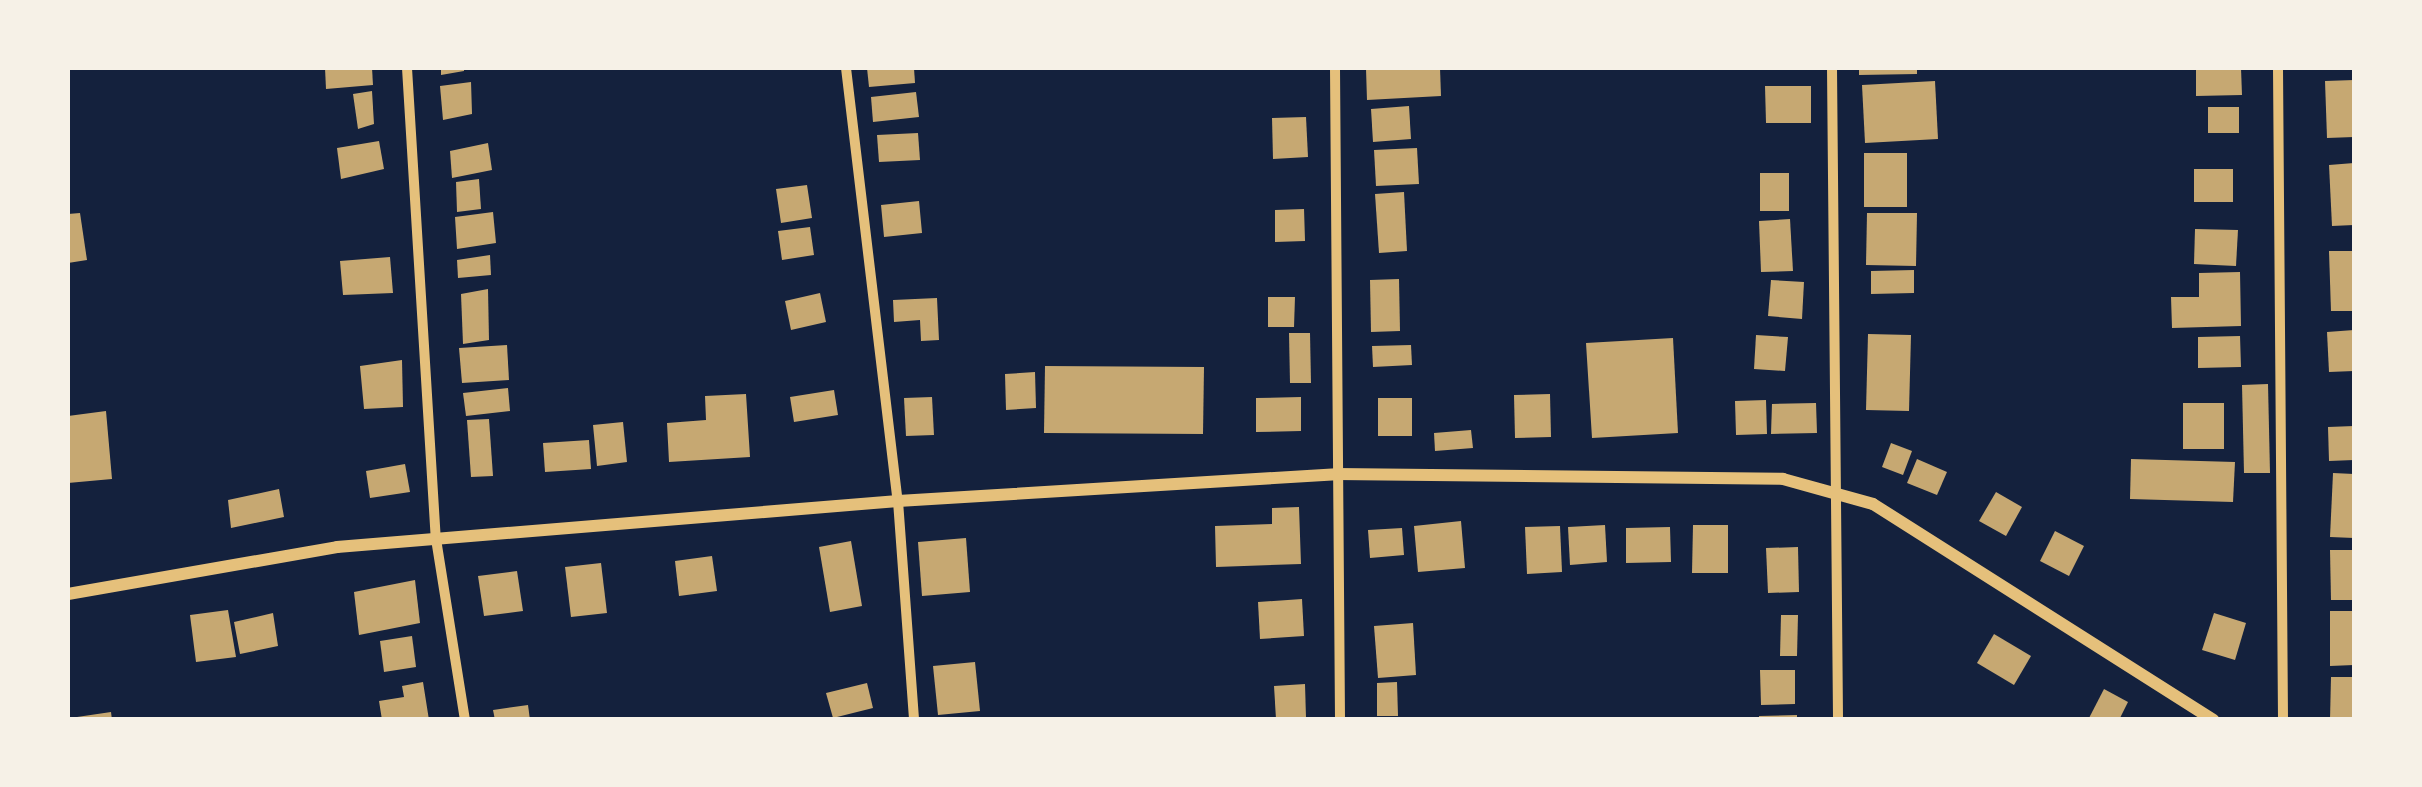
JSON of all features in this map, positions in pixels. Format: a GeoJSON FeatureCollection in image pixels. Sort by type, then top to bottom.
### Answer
{"type":"FeatureCollection","features":[{"type":"Feature","properties":{"kind":"street"},"geometry":{"type":"LineString","coordinates":[[408,68],[436,539],[465,720]]}},
{"type":"Feature","properties":{"kind":"street"},"geometry":{"type":"LineString","coordinates":[[846,68],[898,501],[914,720]]}},
{"type":"Feature","properties":{"kind":"street"},"geometry":{"type":"LineString","coordinates":[[1336,68],[1340,720]]}},
{"type":"Feature","properties":{"kind":"street"},"geometry":{"type":"LineString","coordinates":[[1832,68],[1838,720]]}},
{"type":"Feature","properties":{"kind":"street"},"geometry":{"type":"LineString","coordinates":[[2278,68],[2282,720]]}},
{"type":"Feature","properties":{"kind":"street"},"geometry":{"type":"LineString","coordinates":[[68,594],[337,547],[898,501],[1336,474],[1783,479],[1833,489],[1906,523],[2213,720]]}},
{"type":"Feature","properties":{"kind":"building"},"geometry":{"type":"Polygon","coordinates":[[[325,68],[372,68],[373,85],[326,89],[325,68]]]}},
{"type":"Feature","properties":{"kind":"building"},"geometry":{"type":"Polygon","coordinates":[[[441,68],[464,68],[464,71],[441,75],[441,68]]]}},
{"type":"Feature","properties":{"kind":"building"},"geometry":{"type":"Polygon","coordinates":[[[867,68],[914,68],[915,83],[869,87],[867,68]]]}},
{"type":"Feature","properties":{"kind":"building"},"geometry":{"type":"Polygon","coordinates":[[[1440,68],[1441,96],[1367,100],[1366,69],[1440,68]]]}},
{"type":"Feature","properties":{"kind":"building"},"geometry":{"type":"Polygon","coordinates":[[[1859,68],[1917,68],[1917,74],[1859,75],[1859,68]]]}},
{"type":"Feature","properties":{"kind":"building"},"geometry":{"type":"Polygon","coordinates":[[[2196,68],[2241,68],[2242,95],[2196,96],[2196,68]]]}},
{"type":"Feature","properties":{"kind":"building"},"geometry":{"type":"Polygon","coordinates":[[[2354,80],[2354,137],[2327,138],[2325,81],[2354,80]]]}},
{"type":"Feature","properties":{"kind":"building"},"geometry":{"type":"Polygon","coordinates":[[[1935,81],[1938,139],[1865,143],[1862,85],[1935,81]]]}},
{"type":"Feature","properties":{"kind":"building"},"geometry":{"type":"Polygon","coordinates":[[[471,82],[472,114],[443,120],[440,86],[471,82]]]}},
{"type":"Feature","properties":{"kind":"building"},"geometry":{"type":"Polygon","coordinates":[[[1765,86],[1811,86],[1811,123],[1766,123],[1765,86]]]}},
{"type":"Feature","properties":{"kind":"building"},"geometry":{"type":"Polygon","coordinates":[[[372,91],[374,124],[358,129],[353,94],[372,91]]]}},
{"type":"Feature","properties":{"kind":"building"},"geometry":{"type":"Polygon","coordinates":[[[916,92],[919,117],[873,122],[871,97],[916,92]]]}},
{"type":"Feature","properties":{"kind":"building"},"geometry":{"type":"Polygon","coordinates":[[[1409,106],[1411,139],[1373,142],[1371,109],[1409,106]]]}},
{"type":"Feature","properties":{"kind":"building"},"geometry":{"type":"Polygon","coordinates":[[[2208,107],[2239,107],[2239,133],[2208,133],[2208,107]]]}},
{"type":"Feature","properties":{"kind":"building"},"geometry":{"type":"Polygon","coordinates":[[[1306,117],[1308,157],[1273,159],[1272,118],[1306,117]]]}},
{"type":"Feature","properties":{"kind":"building"},"geometry":{"type":"Polygon","coordinates":[[[918,133],[920,160],[879,162],[877,135],[918,133]]]}},
{"type":"Feature","properties":{"kind":"building"},"geometry":{"type":"Polygon","coordinates":[[[379,141],[384,169],[341,179],[337,148],[379,141]]]}},
{"type":"Feature","properties":{"kind":"building"},"geometry":{"type":"Polygon","coordinates":[[[488,143],[492,170],[452,178],[450,151],[488,143]]]}},
{"type":"Feature","properties":{"kind":"building"},"geometry":{"type":"Polygon","coordinates":[[[1417,148],[1419,184],[1376,186],[1374,150],[1417,148]]]}},
{"type":"Feature","properties":{"kind":"building"},"geometry":{"type":"Polygon","coordinates":[[[1864,153],[1907,153],[1907,207],[1864,207],[1864,153]]]}},
{"type":"Feature","properties":{"kind":"building"},"geometry":{"type":"Polygon","coordinates":[[[2354,163],[2354,225],[2332,226],[2329,165],[2354,163]]]}},
{"type":"Feature","properties":{"kind":"building"},"geometry":{"type":"Polygon","coordinates":[[[2194,169],[2233,169],[2233,202],[2194,202],[2194,169]]]}},
{"type":"Feature","properties":{"kind":"building"},"geometry":{"type":"Polygon","coordinates":[[[1760,173],[1789,173],[1789,211],[1760,211],[1760,173]]]}},
{"type":"Feature","properties":{"kind":"building"},"geometry":{"type":"Polygon","coordinates":[[[479,179],[481,209],[457,212],[456,182],[479,179]]]}},
{"type":"Feature","properties":{"kind":"building"},"geometry":{"type":"Polygon","coordinates":[[[807,185],[812,218],[781,223],[776,189],[807,185]]]}},
{"type":"Feature","properties":{"kind":"building"},"geometry":{"type":"Polygon","coordinates":[[[1404,192],[1407,251],[1379,253],[1375,194],[1404,192]]]}},
{"type":"Feature","properties":{"kind":"building"},"geometry":{"type":"Polygon","coordinates":[[[919,201],[922,233],[884,237],[881,205],[919,201]]]}},
{"type":"Feature","properties":{"kind":"building"},"geometry":{"type":"Polygon","coordinates":[[[1304,209],[1305,241],[1275,242],[1275,210],[1304,209]]]}},
{"type":"Feature","properties":{"kind":"building"},"geometry":{"type":"Polygon","coordinates":[[[493,212],[496,243],[457,249],[455,217],[493,212]]]}},
{"type":"Feature","properties":{"kind":"building"},"geometry":{"type":"Polygon","coordinates":[[[80,213],[87,260],[68,263],[68,214],[80,213]]]}},
{"type":"Feature","properties":{"kind":"building"},"geometry":{"type":"Polygon","coordinates":[[[1867,213],[1917,213],[1916,266],[1866,265],[1867,213]]]}},
{"type":"Feature","properties":{"kind":"building"},"geometry":{"type":"Polygon","coordinates":[[[1790,219],[1793,271],[1761,272],[1759,221],[1790,219]]]}},
{"type":"Feature","properties":{"kind":"building"},"geometry":{"type":"Polygon","coordinates":[[[810,227],[814,255],[782,260],[778,231],[810,227]]]}},
{"type":"Feature","properties":{"kind":"building"},"geometry":{"type":"Polygon","coordinates":[[[2195,229],[2238,230],[2236,266],[2194,264],[2195,229]]]}},
{"type":"Feature","properties":{"kind":"building"},"geometry":{"type":"Polygon","coordinates":[[[2329,251],[2354,251],[2354,311],[2331,311],[2329,251]]]}},
{"type":"Feature","properties":{"kind":"building"},"geometry":{"type":"Polygon","coordinates":[[[490,255],[491,275],[458,278],[457,260],[490,255]]]}},
{"type":"Feature","properties":{"kind":"building"},"geometry":{"type":"Polygon","coordinates":[[[390,257],[393,293],[343,295],[340,261],[390,257]]]}},
{"type":"Feature","properties":{"kind":"building"},"geometry":{"type":"Polygon","coordinates":[[[1914,270],[1914,293],[1871,294],[1871,271],[1914,270]]]}},
{"type":"Feature","properties":{"kind":"building"},"geometry":{"type":"Polygon","coordinates":[[[2240,272],[2241,326],[2172,328],[2171,297],[2199,297],[2199,273],[2240,272]]]}},
{"type":"Feature","properties":{"kind":"building"},"geometry":{"type":"Polygon","coordinates":[[[1399,279],[1400,331],[1371,332],[1370,280],[1399,279]]]}},
{"type":"Feature","properties":{"kind":"building"},"geometry":{"type":"Polygon","coordinates":[[[1771,280],[1804,282],[1802,319],[1768,316],[1771,280]]]}},
{"type":"Feature","properties":{"kind":"building"},"geometry":{"type":"Polygon","coordinates":[[[488,289],[489,340],[463,344],[461,294],[488,289]]]}},
{"type":"Feature","properties":{"kind":"building"},"geometry":{"type":"Polygon","coordinates":[[[820,293],[826,322],[791,330],[785,301],[820,293]]]}},
{"type":"Feature","properties":{"kind":"building"},"geometry":{"type":"Polygon","coordinates":[[[1268,297],[1295,297],[1294,327],[1268,327],[1268,297]]]}},
{"type":"Feature","properties":{"kind":"building"},"geometry":{"type":"Polygon","coordinates":[[[937,298],[939,340],[921,341],[920,320],[894,322],[893,300],[937,298]]]}},
{"type":"Feature","properties":{"kind":"building"},"geometry":{"type":"Polygon","coordinates":[[[2354,330],[2354,371],[2329,372],[2327,332],[2354,330]]]}},
{"type":"Feature","properties":{"kind":"building"},"geometry":{"type":"Polygon","coordinates":[[[1289,333],[1310,333],[1311,383],[1290,383],[1289,333]]]}},
{"type":"Feature","properties":{"kind":"building"},"geometry":{"type":"Polygon","coordinates":[[[1868,334],[1911,335],[1909,411],[1866,410],[1868,334]]]}},
{"type":"Feature","properties":{"kind":"building"},"geometry":{"type":"Polygon","coordinates":[[[1756,335],[1788,337],[1785,371],[1754,369],[1756,335]]]}},
{"type":"Feature","properties":{"kind":"building"},"geometry":{"type":"Polygon","coordinates":[[[2240,336],[2241,367],[2198,368],[2198,337],[2240,336]]]}},
{"type":"Feature","properties":{"kind":"building"},"geometry":{"type":"Polygon","coordinates":[[[1673,338],[1678,433],[1592,438],[1586,343],[1673,338]]]}},
{"type":"Feature","properties":{"kind":"building"},"geometry":{"type":"Polygon","coordinates":[[[507,345],[509,380],[462,383],[459,348],[507,345]]]}},
{"type":"Feature","properties":{"kind":"building"},"geometry":{"type":"Polygon","coordinates":[[[1411,345],[1412,365],[1373,367],[1372,346],[1411,345]]]}},
{"type":"Feature","properties":{"kind":"building"},"geometry":{"type":"Polygon","coordinates":[[[402,360],[403,407],[364,409],[360,366],[402,360]]]}},
{"type":"Feature","properties":{"kind":"building"},"geometry":{"type":"Polygon","coordinates":[[[1045,366],[1204,367],[1203,434],[1044,433],[1045,366]]]}},
{"type":"Feature","properties":{"kind":"building"},"geometry":{"type":"Polygon","coordinates":[[[1035,372],[1036,408],[1006,410],[1005,374],[1035,372]]]}},
{"type":"Feature","properties":{"kind":"building"},"geometry":{"type":"Polygon","coordinates":[[[2268,384],[2270,473],[2244,473],[2242,385],[2268,384]]]}},
{"type":"Feature","properties":{"kind":"building"},"geometry":{"type":"Polygon","coordinates":[[[508,388],[510,411],[466,416],[463,393],[508,388]]]}},
{"type":"Feature","properties":{"kind":"building"},"geometry":{"type":"Polygon","coordinates":[[[834,390],[838,415],[794,422],[790,397],[834,390]]]}},
{"type":"Feature","properties":{"kind":"building"},"geometry":{"type":"Polygon","coordinates":[[[746,394],[750,457],[669,462],[667,423],[706,420],[705,396],[746,394]]]}},
{"type":"Feature","properties":{"kind":"building"},"geometry":{"type":"Polygon","coordinates":[[[1550,394],[1551,437],[1515,438],[1514,395],[1550,394]]]}},
{"type":"Feature","properties":{"kind":"building"},"geometry":{"type":"Polygon","coordinates":[[[932,397],[934,435],[906,436],[904,398],[932,397]]]}},
{"type":"Feature","properties":{"kind":"building"},"geometry":{"type":"Polygon","coordinates":[[[1301,397],[1301,431],[1256,432],[1256,398],[1301,397]]]}},
{"type":"Feature","properties":{"kind":"building"},"geometry":{"type":"Polygon","coordinates":[[[1378,398],[1412,398],[1412,436],[1378,436],[1378,398]]]}},
{"type":"Feature","properties":{"kind":"building"},"geometry":{"type":"Polygon","coordinates":[[[1766,400],[1767,434],[1736,435],[1735,401],[1766,400]]]}},
{"type":"Feature","properties":{"kind":"building"},"geometry":{"type":"Polygon","coordinates":[[[1816,403],[1817,433],[1771,434],[1772,404],[1816,403]]]}},
{"type":"Feature","properties":{"kind":"building"},"geometry":{"type":"Polygon","coordinates":[[[2183,403],[2224,403],[2224,449],[2183,449],[2183,403]]]}},
{"type":"Feature","properties":{"kind":"building"},"geometry":{"type":"Polygon","coordinates":[[[106,411],[112,479],[68,483],[68,416],[106,411]]]}},
{"type":"Feature","properties":{"kind":"building"},"geometry":{"type":"Polygon","coordinates":[[[489,419],[493,476],[471,477],[467,420],[489,419]]]}},
{"type":"Feature","properties":{"kind":"building"},"geometry":{"type":"Polygon","coordinates":[[[623,422],[627,462],[597,466],[593,425],[623,422]]]}},
{"type":"Feature","properties":{"kind":"building"},"geometry":{"type":"Polygon","coordinates":[[[2354,426],[2354,460],[2329,461],[2328,427],[2354,426]]]}},
{"type":"Feature","properties":{"kind":"building"},"geometry":{"type":"Polygon","coordinates":[[[1471,430],[1473,448],[1435,451],[1434,433],[1471,430]]]}},
{"type":"Feature","properties":{"kind":"building"},"geometry":{"type":"Polygon","coordinates":[[[589,440],[591,469],[545,472],[543,443],[589,440]]]}},
{"type":"Feature","properties":{"kind":"building"},"geometry":{"type":"Polygon","coordinates":[[[1891,443],[1912,451],[1903,475],[1882,467],[1891,443]]]}},
{"type":"Feature","properties":{"kind":"building"},"geometry":{"type":"Polygon","coordinates":[[[1917,459],[1947,472],[1937,495],[1907,483],[1917,459]]]}},
{"type":"Feature","properties":{"kind":"building"},"geometry":{"type":"Polygon","coordinates":[[[2131,459],[2235,462],[2233,502],[2130,499],[2131,459]]]}},
{"type":"Feature","properties":{"kind":"building"},"geometry":{"type":"Polygon","coordinates":[[[405,464],[410,492],[370,498],[366,471],[405,464]]]}},
{"type":"Feature","properties":{"kind":"building"},"geometry":{"type":"Polygon","coordinates":[[[2333,473],[2354,474],[2354,538],[2330,537],[2333,473]]]}},
{"type":"Feature","properties":{"kind":"building"},"geometry":{"type":"Polygon","coordinates":[[[279,489],[284,517],[231,528],[228,500],[279,489]]]}},
{"type":"Feature","properties":{"kind":"building"},"geometry":{"type":"Polygon","coordinates":[[[1996,492],[2022,507],[2006,536],[1979,521],[1996,492]]]}},
{"type":"Feature","properties":{"kind":"building"},"geometry":{"type":"Polygon","coordinates":[[[1299,507],[1301,564],[1216,567],[1215,526],[1272,524],[1272,508],[1299,507]]]}},
{"type":"Feature","properties":{"kind":"building"},"geometry":{"type":"Polygon","coordinates":[[[1461,521],[1465,568],[1418,572],[1414,526],[1461,521]]]}},
{"type":"Feature","properties":{"kind":"building"},"geometry":{"type":"Polygon","coordinates":[[[1605,525],[1607,562],[1570,565],[1568,527],[1605,525]]]}},
{"type":"Feature","properties":{"kind":"building"},"geometry":{"type":"Polygon","coordinates":[[[1693,525],[1728,525],[1728,573],[1692,573],[1693,525]]]}},
{"type":"Feature","properties":{"kind":"building"},"geometry":{"type":"Polygon","coordinates":[[[1560,526],[1562,572],[1527,574],[1525,527],[1560,526]]]}},
{"type":"Feature","properties":{"kind":"building"},"geometry":{"type":"Polygon","coordinates":[[[1670,527],[1671,562],[1626,563],[1626,528],[1670,527]]]}},
{"type":"Feature","properties":{"kind":"building"},"geometry":{"type":"Polygon","coordinates":[[[1402,528],[1404,555],[1370,558],[1368,530],[1402,528]]]}},
{"type":"Feature","properties":{"kind":"building"},"geometry":{"type":"Polygon","coordinates":[[[2055,531],[2084,546],[2069,576],[2040,561],[2055,531]]]}},
{"type":"Feature","properties":{"kind":"building"},"geometry":{"type":"Polygon","coordinates":[[[966,538],[970,592],[922,596],[918,542],[966,538]]]}},
{"type":"Feature","properties":{"kind":"building"},"geometry":{"type":"Polygon","coordinates":[[[851,541],[862,606],[830,612],[819,547],[851,541]]]}},
{"type":"Feature","properties":{"kind":"building"},"geometry":{"type":"Polygon","coordinates":[[[1798,547],[1799,592],[1768,593],[1766,548],[1798,547]]]}},
{"type":"Feature","properties":{"kind":"building"},"geometry":{"type":"Polygon","coordinates":[[[2330,550],[2354,550],[2354,600],[2331,600],[2330,550]]]}},
{"type":"Feature","properties":{"kind":"building"},"geometry":{"type":"Polygon","coordinates":[[[712,556],[717,591],[679,596],[675,561],[712,556]]]}},
{"type":"Feature","properties":{"kind":"building"},"geometry":{"type":"Polygon","coordinates":[[[601,563],[607,613],[571,617],[565,567],[601,563]]]}},
{"type":"Feature","properties":{"kind":"building"},"geometry":{"type":"Polygon","coordinates":[[[517,571],[523,611],[484,616],[478,576],[517,571]]]}},
{"type":"Feature","properties":{"kind":"building"},"geometry":{"type":"Polygon","coordinates":[[[415,580],[420,623],[359,635],[354,592],[415,580]]]}},
{"type":"Feature","properties":{"kind":"building"},"geometry":{"type":"Polygon","coordinates":[[[1302,599],[1304,636],[1260,639],[1258,602],[1302,599]]]}},
{"type":"Feature","properties":{"kind":"building"},"geometry":{"type":"Polygon","coordinates":[[[228,610],[236,657],[196,662],[190,615],[228,610]]]}},
{"type":"Feature","properties":{"kind":"building"},"geometry":{"type":"Polygon","coordinates":[[[2330,611],[2354,611],[2354,665],[2330,666],[2330,611]]]}},
{"type":"Feature","properties":{"kind":"building"},"geometry":{"type":"Polygon","coordinates":[[[273,613],[278,646],[240,654],[234,622],[273,613]]]}},
{"type":"Feature","properties":{"kind":"building"},"geometry":{"type":"Polygon","coordinates":[[[2214,613],[2246,623],[2235,660],[2202,650],[2214,613]]]}},
{"type":"Feature","properties":{"kind":"building"},"geometry":{"type":"Polygon","coordinates":[[[1781,615],[1798,615],[1797,656],[1780,656],[1781,615]]]}},
{"type":"Feature","properties":{"kind":"building"},"geometry":{"type":"Polygon","coordinates":[[[1413,623],[1416,675],[1378,678],[1374,626],[1413,623]]]}},
{"type":"Feature","properties":{"kind":"building"},"geometry":{"type":"Polygon","coordinates":[[[1994,634],[2031,656],[2014,685],[1977,663],[1994,634]]]}},
{"type":"Feature","properties":{"kind":"building"},"geometry":{"type":"Polygon","coordinates":[[[412,636],[416,667],[384,672],[380,641],[412,636]]]}},
{"type":"Feature","properties":{"kind":"building"},"geometry":{"type":"Polygon","coordinates":[[[975,662],[980,711],[938,715],[933,666],[975,662]]]}},
{"type":"Feature","properties":{"kind":"building"},"geometry":{"type":"Polygon","coordinates":[[[1760,670],[1795,670],[1795,704],[1761,705],[1760,670]]]}},
{"type":"Feature","properties":{"kind":"building"},"geometry":{"type":"Polygon","coordinates":[[[2331,677],[2354,677],[2354,720],[2330,720],[2331,677]]]}},
{"type":"Feature","properties":{"kind":"building"},"geometry":{"type":"Polygon","coordinates":[[[423,682],[429,720],[382,720],[379,701],[404,697],[402,686],[423,682]]]}},
{"type":"Feature","properties":{"kind":"building"},"geometry":{"type":"Polygon","coordinates":[[[1397,682],[1398,716],[1377,716],[1377,683],[1397,682]]]}},
{"type":"Feature","properties":{"kind":"building"},"geometry":{"type":"Polygon","coordinates":[[[867,683],[873,708],[833,718],[826,693],[867,683]]]}},
{"type":"Feature","properties":{"kind":"building"},"geometry":{"type":"Polygon","coordinates":[[[1305,684],[1306,718],[1276,719],[1274,686],[1305,684]]]}},
{"type":"Feature","properties":{"kind":"building"},"geometry":{"type":"Polygon","coordinates":[[[2104,689],[2128,702],[2119,720],[2088,720],[2104,689]]]}},
{"type":"Feature","properties":{"kind":"building"},"geometry":{"type":"Polygon","coordinates":[[[528,705],[530,720],[495,720],[493,710],[528,705]]]}},
{"type":"Feature","properties":{"kind":"building"},"geometry":{"type":"Polygon","coordinates":[[[111,712],[112,720],[77,720],[77,717],[111,712]]]}},
{"type":"Feature","properties":{"kind":"building"},"geometry":{"type":"Polygon","coordinates":[[[1797,715],[1797,720],[1759,720],[1759,716],[1797,715]]]}}]}
